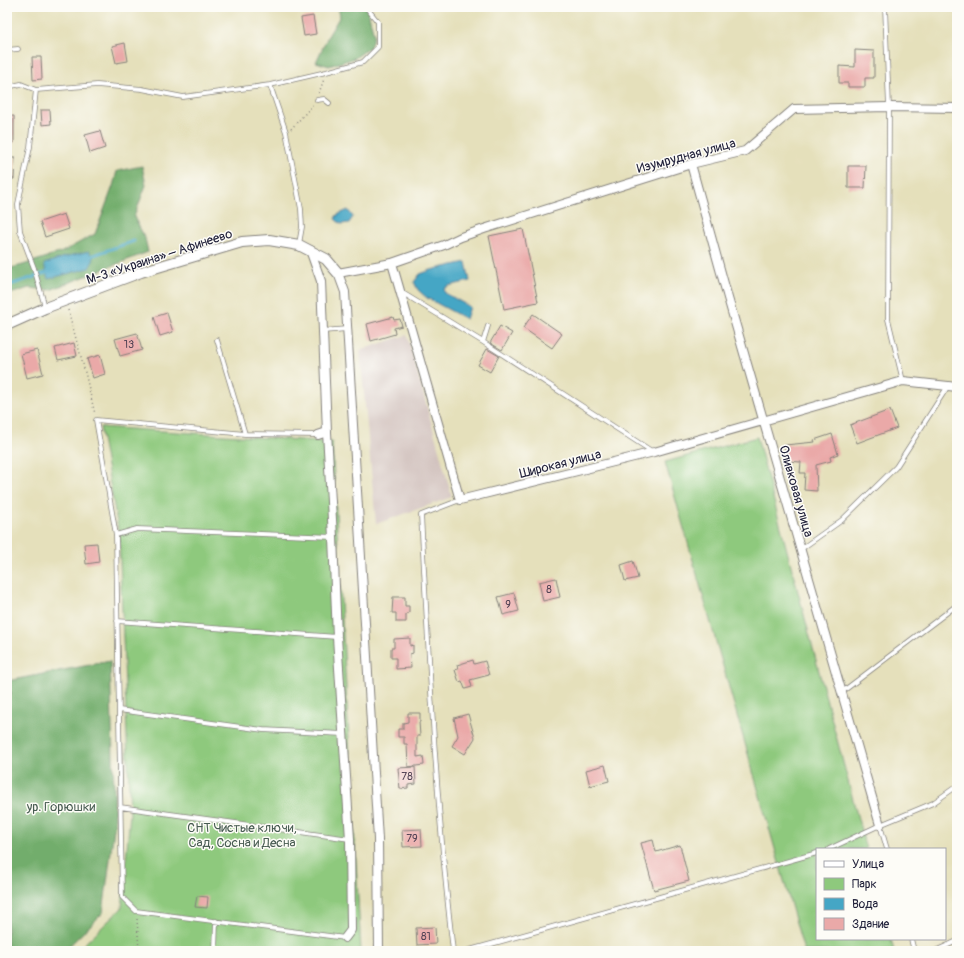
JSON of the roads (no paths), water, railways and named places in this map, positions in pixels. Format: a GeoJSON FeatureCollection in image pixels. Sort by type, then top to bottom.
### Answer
{"type":"FeatureCollection","features":[{"type":"Feature","properties":{"kind":"street","name":"Изумрудная улица"},"geometry":{"type":"LineString","coordinates":[[392,263],[484,229],[692,164],[745,152],[794,109],[889,107],[957,108]]}},
{"type":"Feature","properties":{"kind":"street","name":"Оливковая улица"},"geometry":{"type":"LineString","coordinates":[[692,164],[726,291],[880,825]]}},
{"type":"Feature","properties":{"kind":"street","name":"М-3 «Украина» – Афинеево"},"geometry":{"type":"LineString","coordinates":[[7,325],[45,308],[141,272],[242,242],[269,240],[299,245],[326,259],[338,273]]}},
{"type":"Feature","properties":{"kind":"street"},"geometry":{"type":"LineString","coordinates":[[310,250],[321,281],[337,637],[350,839],[351,930],[345,938]]}},
{"type":"Feature","properties":{"kind":"street"},"geometry":{"type":"LineString","coordinates":[[379,951],[377,831],[345,292],[338,273],[392,263],[460,500]]}},
{"type":"Feature","properties":{"kind":"street","name":"Широкая улица"},"geometry":{"type":"LineString","coordinates":[[460,500],[654,452],[903,381],[957,387]]}},
{"type":"Feature","properties":{"kind":"street"},"geometry":{"type":"LineString","coordinates":[[318,435],[327,432]]}},
{"type":"Feature","properties":{"kind":"lane"},"geometry":{"type":"LineString","coordinates":[[7,87],[21,84],[36,90],[97,85],[142,89],[183,97],[270,85],[363,62],[378,47],[378,22],[366,7]]}},
{"type":"Feature","properties":{"kind":"lane"},"geometry":{"type":"LineString","coordinates":[[885,7],[889,107],[888,319],[903,381]]}},
{"type":"Feature","properties":{"kind":"lane"},"geometry":{"type":"LineString","coordinates":[[7,50],[18,49]]}},
{"type":"Feature","properties":{"kind":"lane"},"geometry":{"type":"LineString","coordinates":[[270,85],[286,135],[301,209],[302,227],[299,245]]}},
{"type":"Feature","properties":{"kind":"lane"},"geometry":{"type":"LineString","coordinates":[[36,90],[30,147],[18,204],[20,231],[34,268],[45,308]]}},
{"type":"Feature","properties":{"kind":"lane"},"geometry":{"type":"LineString","coordinates":[[317,100],[324,99],[329,103]]}},
{"type":"Feature","properties":{"kind":"lane"},"geometry":{"type":"LineString","coordinates":[[400,292],[483,342],[654,452]]}},
{"type":"Feature","properties":{"kind":"lane"},"geometry":{"type":"LineString","coordinates":[[483,342],[488,326]]}},
{"type":"Feature","properties":{"kind":"lane"},"geometry":{"type":"LineString","coordinates":[[323,331],[347,329]]}},
{"type":"Feature","properties":{"kind":"lane"},"geometry":{"type":"LineString","coordinates":[[217,340],[245,434]]}},
{"type":"Feature","properties":{"kind":"lane"},"geometry":{"type":"LineString","coordinates":[[801,549],[842,520],[896,467],[948,386]]}},
{"type":"Feature","properties":{"kind":"lane"},"geometry":{"type":"LineString","coordinates":[[318,435],[245,434],[96,420],[116,535],[122,897],[136,911],[345,938]]}},
{"type":"Feature","properties":{"kind":"lane"},"geometry":{"type":"LineString","coordinates":[[453,951],[446,892],[438,788],[420,515],[460,500]]}},
{"type":"Feature","properties":{"kind":"lane"},"geometry":{"type":"LineString","coordinates":[[116,535],[137,529],[333,537]]}},
{"type":"Feature","properties":{"kind":"lane"},"geometry":{"type":"LineString","coordinates":[[842,692],[957,605]]}},
{"type":"Feature","properties":{"kind":"lane"},"geometry":{"type":"LineString","coordinates":[[117,621],[337,637]]}},
{"type":"Feature","properties":{"kind":"lane"},"geometry":{"type":"LineString","coordinates":[[7,680],[9,692],[7,693]]}},
{"type":"Feature","properties":{"kind":"lane"},"geometry":{"type":"LineString","coordinates":[[119,710],[263,730],[344,734]]}},
{"type":"Feature","properties":{"kind":"lane"},"geometry":{"type":"LineString","coordinates":[[831,848],[880,825],[933,803],[957,786]]}},
{"type":"Feature","properties":{"kind":"lane"},"geometry":{"type":"LineString","coordinates":[[120,807],[350,839]]}},
{"type":"Feature","properties":{"kind":"lane"},"geometry":{"type":"LineString","coordinates":[[880,825],[887,848]]}},
{"type":"Feature","properties":{"kind":"lane"},"geometry":{"type":"LineString","coordinates":[[466,951],[816,854]]}},
{"type":"Feature","properties":{"kind":"lane"},"geometry":{"type":"LineString","coordinates":[[215,951],[216,921]]}},
{"type":"Feature","properties":{"kind":"lane"},"geometry":{"type":"LineString","coordinates":[[911,940],[914,951]]}},
{"type":"Feature","properties":{"kind":"lane"},"geometry":{"type":"LineString","coordinates":[[936,951],[957,941]]}},
{"type":"Feature","properties":{"kind":"water"},"geometry":{"type":"Polygon","coordinates":[[[348,210],[353,217],[349,223],[341,224],[335,219],[337,215],[348,210]]]}},
{"type":"Feature","properties":{"kind":"water"},"geometry":{"type":"Polygon","coordinates":[[[89,251],[94,259],[89,268],[48,279],[44,264],[89,251]]]}},
{"type":"Feature","properties":{"kind":"water"},"geometry":{"type":"Polygon","coordinates":[[[466,262],[470,281],[448,286],[444,289],[445,293],[470,307],[466,319],[427,298],[418,290],[414,282],[420,274],[466,262]]]}},
{"type":"Feature","properties":{"kind":"waterway"},"geometry":{"type":"LineString","coordinates":[[88,257],[134,241]]}},
{"type":"Feature","properties":{"kind":"waterway"},"geometry":{"type":"LineString","coordinates":[[7,286],[49,272]]}},
{"type":"Feature","properties":{"kind":"park label","name":"ур. Горюшки"},"geometry":{"type":"Point","coordinates":[61,806]}},
{"type":"Feature","properties":{"kind":"park label","name":"СНТ Чистые ключи, Сад, Сосна и Десна"},"geometry":{"type":"Point","coordinates":[242,834]}}]}
